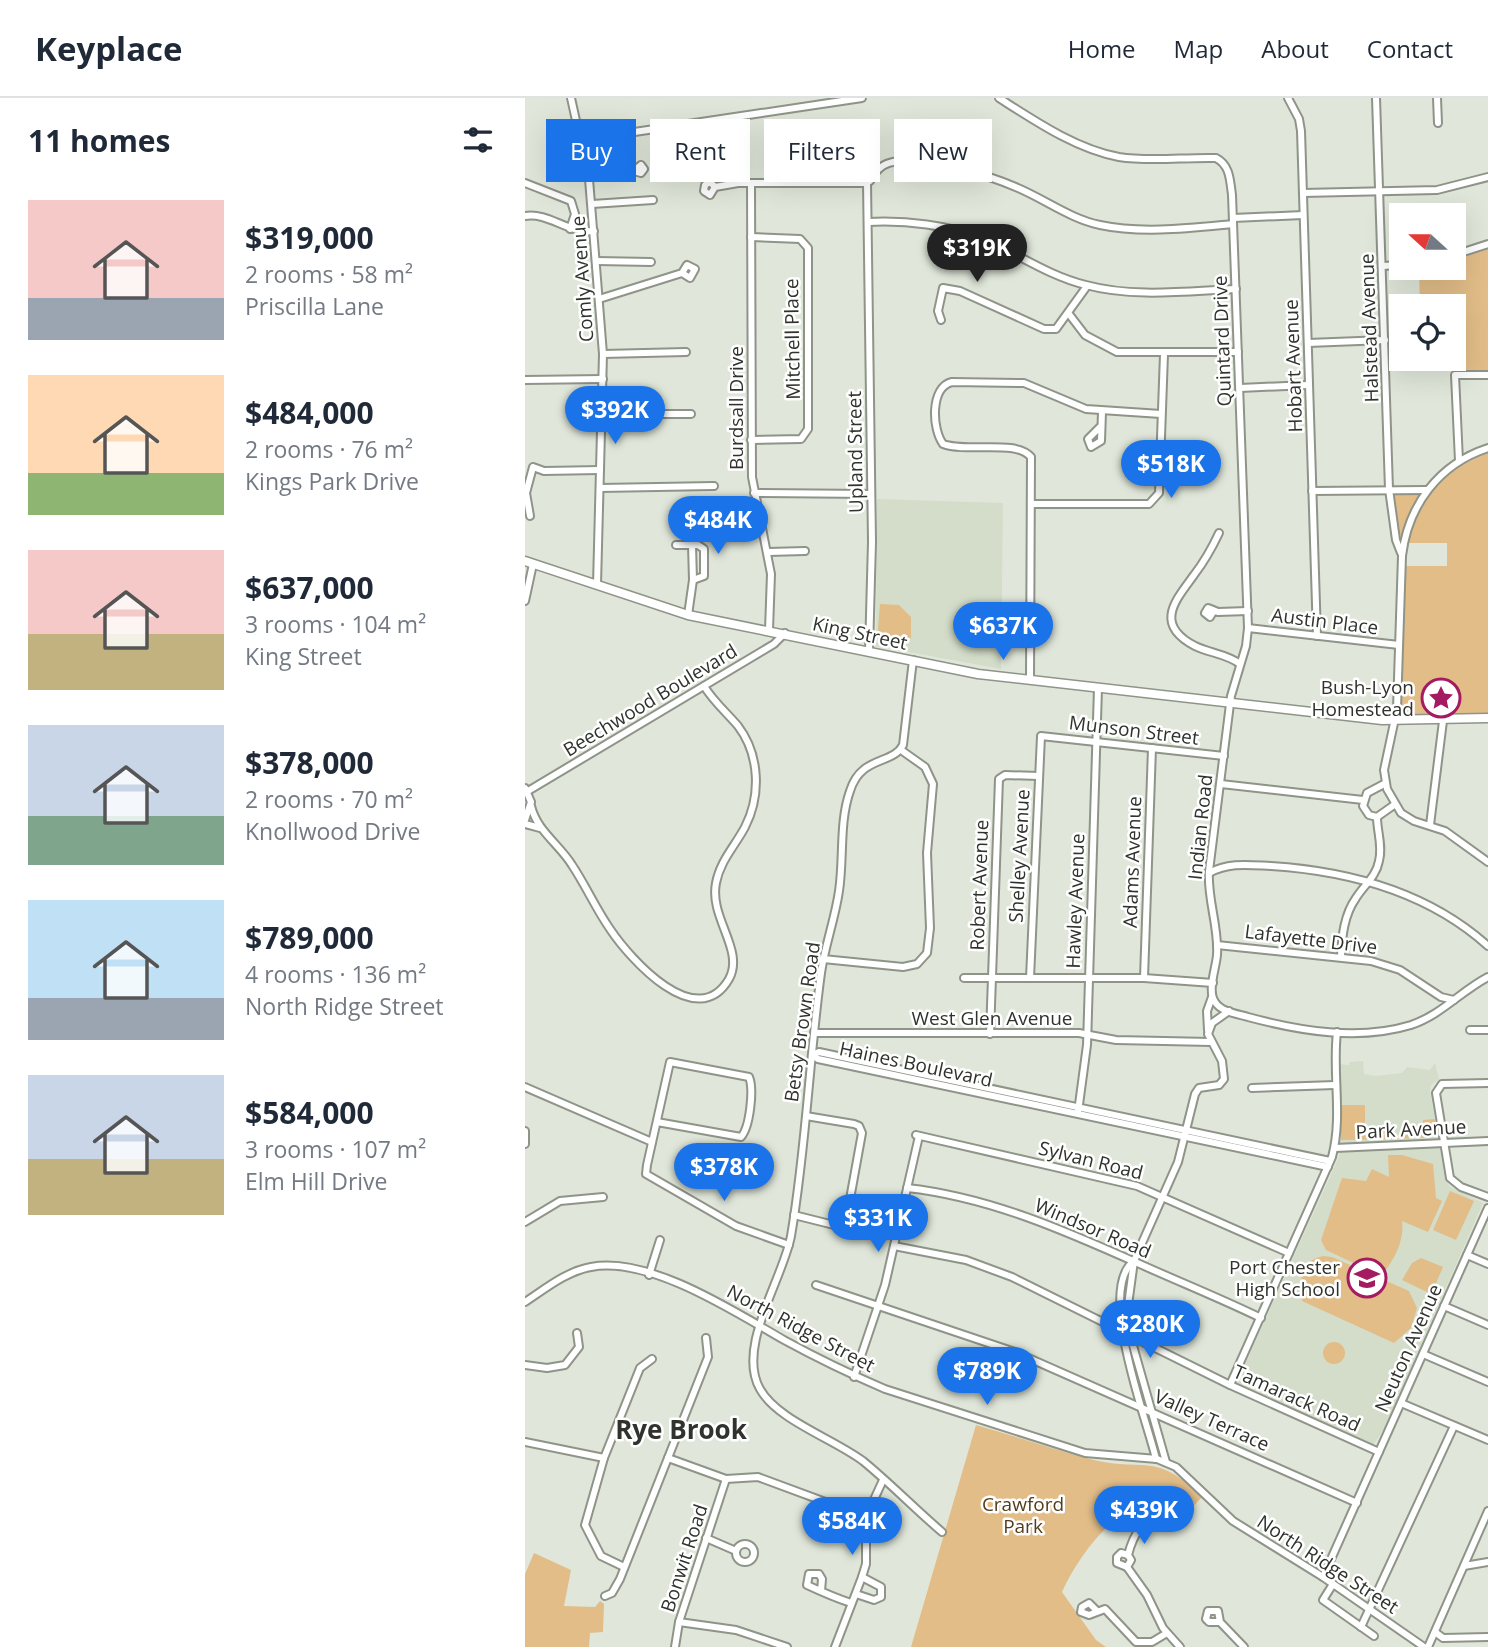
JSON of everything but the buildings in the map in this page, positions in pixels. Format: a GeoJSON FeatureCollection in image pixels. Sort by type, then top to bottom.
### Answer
{"type":"FeatureCollection","features":[{"type":"Feature","properties":{"kind":"main road","name":"King Street"},"geometry":{"type":"LineString","coordinates":[[529,562],[688,615],[978,674],[1396,721],[1488,718]]}},
{"type":"Feature","properties":{"kind":"street","name":"Comly Avenue"},"geometry":{"type":"LineString","coordinates":[[571,98],[576,119]]}},
{"type":"Feature","properties":{"kind":"street"},"geometry":{"type":"LineString","coordinates":[[636,132],[862,98]]}},
{"type":"Feature","properties":{"kind":"street","name":"Quintard Drive"},"geometry":{"type":"LineString","coordinates":[[999,98],[1045,127],[1113,156],[1220,160],[1228,171],[1233,221],[1248,611],[1248,628],[1230,703]]}},
{"type":"Feature","properties":{"kind":"street","name":"Hobart Avenue"},"geometry":{"type":"LineString","coordinates":[[1288,98],[1299,119],[1318,636]]}},
{"type":"Feature","properties":{"kind":"street","name":"Halstead Avenue"},"geometry":{"type":"LineString","coordinates":[[1376,98],[1389,489],[1396,540],[1402,556]]}},
{"type":"Feature","properties":{"kind":"street"},"geometry":{"type":"LineString","coordinates":[[1437,98],[1438,123]]}},
{"type":"Feature","properties":{"kind":"street"},"geometry":{"type":"LineString","coordinates":[[880,167],[891,162],[935,164],[1016,187],[1078,219],[1098,225],[1137,229],[1303,215]]}},
{"type":"Feature","properties":{"kind":"street"},"geometry":{"type":"LineString","coordinates":[[1303,193],[1443,189],[1488,177]]}},
{"type":"Feature","properties":{"kind":"street","name":"Comly Avenue"},"geometry":{"type":"LineString","coordinates":[[589,182],[603,354],[597,585]]}},
{"type":"Feature","properties":{"kind":"street"},"geometry":{"type":"LineString","coordinates":[[715,187],[751,183],[867,182]]}},
{"type":"Feature","properties":{"kind":"street","name":"Upland Street"},"geometry":{"type":"LineString","coordinates":[[867,182],[871,494],[869,651]]}},
{"type":"Feature","properties":{"kind":"street"},"geometry":{"type":"LineString","coordinates":[[525,183],[571,201],[575,209],[570,229]]}},
{"type":"Feature","properties":{"kind":"street","name":"Burdsall Drive"},"geometry":{"type":"LineString","coordinates":[[751,183],[751,440],[754,493],[768,552],[772,589],[769,631]]}},
{"type":"Feature","properties":{"kind":"street"},"geometry":{"type":"LineString","coordinates":[[591,204],[653,200]]}},
{"type":"Feature","properties":{"kind":"street"},"geometry":{"type":"LineString","coordinates":[[525,216],[540,216],[570,229],[594,231]]}},
{"type":"Feature","properties":{"kind":"street"},"geometry":{"type":"LineString","coordinates":[[867,222],[898,222],[964,232],[1044,270],[1087,286],[1132,292],[1236,289]]}},
{"type":"Feature","properties":{"kind":"street","name":"Mitchell Place"},"geometry":{"type":"LineString","coordinates":[[751,237],[800,239],[808,248],[809,393],[808,429],[804,437],[796,440],[751,440]]}},
{"type":"Feature","properties":{"kind":"street"},"geometry":{"type":"LineString","coordinates":[[1467,250],[1488,244]]}},
{"type":"Feature","properties":{"kind":"street"},"geometry":{"type":"LineString","coordinates":[[596,261],[651,262]]}},
{"type":"Feature","properties":{"kind":"street"},"geometry":{"type":"LineString","coordinates":[[1382,266],[1389,266]]}},
{"type":"Feature","properties":{"kind":"street"},"geometry":{"type":"LineString","coordinates":[[599,299],[638,289],[682,273]]}},
{"type":"Feature","properties":{"kind":"street"},"geometry":{"type":"LineString","coordinates":[[941,320],[938,311],[943,288],[960,291],[1044,329],[1060,327],[1087,286]]}},
{"type":"Feature","properties":{"kind":"street"},"geometry":{"type":"LineString","coordinates":[[1069,314],[1085,335],[1104,347],[1125,353],[1238,352]]}},
{"type":"Feature","properties":{"kind":"street"},"geometry":{"type":"LineString","coordinates":[[1308,343],[1385,340]]}},
{"type":"Feature","properties":{"kind":"street"},"geometry":{"type":"LineString","coordinates":[[603,354],[686,352]]}},
{"type":"Feature","properties":{"kind":"street"},"geometry":{"type":"LineString","coordinates":[[1032,504],[1152,503],[1159,493],[1164,354]]}},
{"type":"Feature","properties":{"kind":"street"},"geometry":{"type":"LineString","coordinates":[[1459,461],[1455,375],[1488,375]]}},
{"type":"Feature","properties":{"kind":"street"},"geometry":{"type":"LineString","coordinates":[[525,380],[603,379]]}},
{"type":"Feature","properties":{"kind":"street"},"geometry":{"type":"LineString","coordinates":[[1030,680],[1031,457],[1026,452],[1013,448],[954,447],[941,442],[936,423],[941,387],[952,382],[1024,383],[1080,407],[1102,412],[1161,414]]}},
{"type":"Feature","properties":{"kind":"street"},"geometry":{"type":"LineString","coordinates":[[1240,388],[1308,385]]}},
{"type":"Feature","properties":{"kind":"street"},"geometry":{"type":"LineString","coordinates":[[1100,427],[1102,412]]}},
{"type":"Feature","properties":{"kind":"street"},"geometry":{"type":"LineString","coordinates":[[603,414],[691,414]]}},
{"type":"Feature","properties":{"kind":"street"},"geometry":{"type":"LineString","coordinates":[[1488,448],[1459,461],[1427,490],[1409,522],[1402,556],[1396,721],[1386,760],[1385,783],[1394,805],[1408,818],[1445,831],[1488,862]]}},
{"type":"Feature","properties":{"kind":"street"},"geometry":{"type":"LineString","coordinates":[[530,516],[526,493],[533,467],[544,471],[600,470]]}},
{"type":"Feature","properties":{"kind":"street"},"geometry":{"type":"LineString","coordinates":[[600,488],[714,486]]}},
{"type":"Feature","properties":{"kind":"street"},"geometry":{"type":"LineString","coordinates":[[1312,491],[1427,490]]}},
{"type":"Feature","properties":{"kind":"street"},"geometry":{"type":"LineString","coordinates":[[754,493],[871,494]]}},
{"type":"Feature","properties":{"kind":"street"},"geometry":{"type":"LineString","coordinates":[[1219,533],[1199,568],[1176,597],[1171,608],[1172,619],[1177,631],[1185,639],[1240,664]]}},
{"type":"Feature","properties":{"kind":"street"},"geometry":{"type":"LineString","coordinates":[[675,545],[701,546],[704,576],[693,580]]}},
{"type":"Feature","properties":{"kind":"street"},"geometry":{"type":"LineString","coordinates":[[688,615],[693,580],[692,545]]}},
{"type":"Feature","properties":{"kind":"street"},"geometry":{"type":"LineString","coordinates":[[768,552],[805,551]]}},
{"type":"Feature","properties":{"kind":"street"},"geometry":{"type":"LineString","coordinates":[[525,601],[529,562]]}},
{"type":"Feature","properties":{"kind":"street"},"geometry":{"type":"LineString","coordinates":[[1213,612],[1248,611]]}},
{"type":"Feature","properties":{"kind":"street","name":"Austin Place"},"geometry":{"type":"LineString","coordinates":[[1248,628],[1399,645]]}},
{"type":"Feature","properties":{"kind":"street","name":"Beechwood Boulevard"},"geometry":{"type":"LineString","coordinates":[[526,789],[774,644],[785,633]]}},
{"type":"Feature","properties":{"kind":"street"},"geometry":{"type":"LineString","coordinates":[[823,959],[893,968],[917,964],[927,953],[930,928],[927,863],[932,783],[925,766],[901,750],[913,660]]}},
{"type":"Feature","properties":{"kind":"street"},"geometry":{"type":"LineString","coordinates":[[531,806],[525,822],[540,828],[560,847],[617,939],[651,975],[672,991],[690,998],[708,996],[722,988],[731,975],[734,960],[717,914],[716,883],[723,861],[750,816],[756,775],[751,751],[743,734],[704,686]]}},
{"type":"Feature","properties":{"kind":"street","name":"Hawley Avenue"},"geometry":{"type":"LineString","coordinates":[[1079,1111],[1086,1035],[1098,688]]}},
{"type":"Feature","properties":{"kind":"street","name":"Indian Road"},"geometry":{"type":"LineString","coordinates":[[1184,1133],[1196,1091],[1219,1085],[1224,1079],[1222,1061],[1208,1030],[1206,1011],[1212,997],[1217,945],[1209,873],[1230,703]]}},
{"type":"Feature","properties":{"kind":"street"},"geometry":{"type":"LineString","coordinates":[[1430,825],[1443,721]]}},
{"type":"Feature","properties":{"kind":"street","name":"Munson Street"},"geometry":{"type":"LineString","coordinates":[[1041,736],[1224,756]]}},
{"type":"Feature","properties":{"kind":"street","name":"Shelley Avenue"},"geometry":{"type":"LineString","coordinates":[[1030,978],[1041,736]]}},
{"type":"Feature","properties":{"kind":"street","name":"Adams Avenue"},"geometry":{"type":"LineString","coordinates":[[1144,978],[1151,748]]}},
{"type":"Feature","properties":{"kind":"street","name":"Betsy Brown Road"},"geometry":{"type":"LineString","coordinates":[[901,750],[866,767],[855,778],[850,789],[837,905],[823,959],[789,1245],[759,1325],[754,1362],[757,1382],[764,1396],[784,1413],[863,1461],[942,1532]]}},
{"type":"Feature","properties":{"kind":"street","name":"Robert Avenue"},"geometry":{"type":"LineString","coordinates":[[990,1034],[999,779],[1005,775],[1039,776]]}},
{"type":"Feature","properties":{"kind":"street"},"geometry":{"type":"LineString","coordinates":[[1377,817],[1365,811],[1363,800],[1367,793],[1385,783]]}},
{"type":"Feature","properties":{"kind":"street"},"geometry":{"type":"LineString","coordinates":[[1221,784],[1363,800]]}},
{"type":"Feature","properties":{"kind":"street"},"geometry":{"type":"LineString","coordinates":[[526,789],[540,828]]}},
{"type":"Feature","properties":{"kind":"street"},"geometry":{"type":"LineString","coordinates":[[1377,817],[1394,805]]}},
{"type":"Feature","properties":{"kind":"street"},"geometry":{"type":"LineString","coordinates":[[1341,956],[1347,915],[1357,896],[1378,868],[1381,853],[1377,817]]}},
{"type":"Feature","properties":{"kind":"street"},"geometry":{"type":"LineString","coordinates":[[1211,855],[1226,865]]}},
{"type":"Feature","properties":{"kind":"street"},"geometry":{"type":"LineString","coordinates":[[1209,873],[1226,865],[1307,868],[1369,882],[1436,908],[1488,946]]}},
{"type":"Feature","properties":{"kind":"street","name":"Lafayette Drive"},"geometry":{"type":"LineString","coordinates":[[1217,945],[1341,956],[1400,971],[1435,993],[1454,1000]]}},
{"type":"Feature","properties":{"kind":"street"},"geometry":{"type":"LineString","coordinates":[[1212,997],[1217,1005],[1229,1011],[1274,1024],[1337,1032],[1388,1030],[1413,1024],[1436,1013],[1488,977]]}},
{"type":"Feature","properties":{"kind":"street"},"geometry":{"type":"LineString","coordinates":[[964,978],[1144,978],[1213,983]]}},
{"type":"Feature","properties":{"kind":"street"},"geometry":{"type":"LineString","coordinates":[[1435,993],[1436,1013]]}},
{"type":"Feature","properties":{"kind":"street"},"geometry":{"type":"LineString","coordinates":[[1208,1030],[1212,1023],[1229,1011]]}},
{"type":"Feature","properties":{"kind":"street"},"geometry":{"type":"LineString","coordinates":[[1470,1030],[1488,1030]]}},
{"type":"Feature","properties":{"kind":"street"},"geometry":{"type":"LineString","coordinates":[[1230,1385],[1335,1148],[1338,1131],[1335,1085],[1337,1032]]}},
{"type":"Feature","properties":{"kind":"street","name":"West Glen Avenue"},"geometry":{"type":"LineString","coordinates":[[814,1033],[1086,1035],[1116,1040],[1212,1042]]}},
{"type":"Feature","properties":{"kind":"street","name":"Haines Boulevard"},"geometry":{"type":"LineString","coordinates":[[812,1055],[819,1052],[1329,1164]]}},
{"type":"Feature","properties":{"kind":"street"},"geometry":{"type":"LineString","coordinates":[[657,1122],[738,1138],[745,1132],[751,1079],[739,1073],[670,1062],[652,1142],[646,1174],[736,1226],[789,1245]]}},
{"type":"Feature","properties":{"kind":"street"},"geometry":{"type":"LineString","coordinates":[[1488,1083],[1442,1084],[1437,1087],[1453,1182],[1488,1196]]}},
{"type":"Feature","properties":{"kind":"street"},"geometry":{"type":"LineString","coordinates":[[1252,1088],[1335,1085]]}},
{"type":"Feature","properties":{"kind":"street"},"geometry":{"type":"LineString","coordinates":[[525,1087],[652,1142]]}},
{"type":"Feature","properties":{"kind":"street"},"geometry":{"type":"LineString","coordinates":[[794,1215],[834,1225],[846,1221],[861,1128],[854,1124],[806,1116]]}},
{"type":"Feature","properties":{"kind":"street"},"geometry":{"type":"LineString","coordinates":[[525,1131],[525,1144]]}},
{"type":"Feature","properties":{"kind":"street"},"geometry":{"type":"LineString","coordinates":[[1166,1462],[1130,1335],[1128,1305],[1134,1261],[1178,1162],[1184,1133]]}},
{"type":"Feature","properties":{"kind":"street","name":"Sylvan Road"},"geometry":{"type":"LineString","coordinates":[[907,1188],[918,1136],[1127,1183],[1289,1253]]}},
{"type":"Feature","properties":{"kind":"street","name":"Park Avenue"},"geometry":{"type":"LineString","coordinates":[[1335,1148],[1446,1146],[1488,1141]]}},
{"type":"Feature","properties":{"kind":"street"},"geometry":{"type":"LineString","coordinates":[[854,1377],[878,1305],[907,1188]]}},
{"type":"Feature","properties":{"kind":"street","name":"Windsor Road"},"geometry":{"type":"LineString","coordinates":[[907,1188],[977,1202],[1022,1216],[1134,1261],[1261,1318]]}},
{"type":"Feature","properties":{"kind":"street"},"geometry":{"type":"LineString","coordinates":[[525,1222],[560,1201],[603,1197]]}},
{"type":"Feature","properties":{"kind":"street","name":"Neuton Avenue"},"geometry":{"type":"LineString","coordinates":[[1323,1577],[1488,1208]]}},
{"type":"Feature","properties":{"kind":"street"},"geometry":{"type":"LineString","coordinates":[[649,1275],[660,1240]]}},
{"type":"Feature","properties":{"kind":"street","name":"Tamarack Road"},"geometry":{"type":"LineString","coordinates":[[894,1246],[982,1265],[1230,1385],[1379,1452]]}},
{"type":"Feature","properties":{"kind":"street"},"geometry":{"type":"LineString","coordinates":[[1467,1255],[1488,1265]]}},
{"type":"Feature","properties":{"kind":"street"},"geometry":{"type":"LineString","coordinates":[[1134,1261],[1129,1265],[1122,1291],[1120,1330],[1156,1459]]}},
{"type":"Feature","properties":{"kind":"street","name":"North Ridge Street"},"geometry":{"type":"LineString","coordinates":[[526,1300],[571,1274],[591,1267],[609,1266],[649,1275],[705,1294],[854,1377],[1085,1453],[1166,1462],[1184,1473],[1233,1521],[1323,1577],[1426,1647]]}},
{"type":"Feature","properties":{"kind":"street","name":"Valley Terrace"},"geometry":{"type":"LineString","coordinates":[[816,1285],[1015,1352],[1357,1503]]}},
{"type":"Feature","properties":{"kind":"street"},"geometry":{"type":"LineString","coordinates":[[1444,1306],[1488,1325]]}},
{"type":"Feature","properties":{"kind":"street"},"geometry":{"type":"LineString","coordinates":[[525,1365],[547,1368],[565,1365],[579,1347],[577,1333]]}},
{"type":"Feature","properties":{"kind":"street"},"geometry":{"type":"LineString","coordinates":[[605,1596],[616,1589],[708,1357],[706,1338]]}},
{"type":"Feature","properties":{"kind":"street"},"geometry":{"type":"LineString","coordinates":[[1423,1354],[1488,1382]]}},
{"type":"Feature","properties":{"kind":"street"},"geometry":{"type":"LineString","coordinates":[[624,1567],[601,1556],[585,1525],[604,1458],[640,1368],[652,1359]]}},
{"type":"Feature","properties":{"kind":"street"},"geometry":{"type":"LineString","coordinates":[[1401,1403],[1488,1440]]}},
{"type":"Feature","properties":{"kind":"street"},"geometry":{"type":"LineString","coordinates":[[1361,1627],[1454,1426]]}},
{"type":"Feature","properties":{"kind":"street"},"geometry":{"type":"LineString","coordinates":[[525,1451],[527,1442],[604,1458]]}},
{"type":"Feature","properties":{"kind":"street"},"geometry":{"type":"LineString","coordinates":[[668,1458],[726,1479],[758,1477],[866,1517]]}},
{"type":"Feature","properties":{"kind":"street","name":"Bonwit Road"},"geometry":{"type":"LineString","coordinates":[[675,1647],[679,1622],[726,1479]]}},
{"type":"Feature","properties":{"kind":"street"},"geometry":{"type":"LineString","coordinates":[[835,1647],[866,1564],[866,1517],[883,1480]]}},
{"type":"Feature","properties":{"kind":"street"},"geometry":{"type":"LineString","coordinates":[[1426,1647],[1488,1511]]}},
{"type":"Feature","properties":{"kind":"street"},"geometry":{"type":"LineString","coordinates":[[1128,1555],[1139,1528],[1163,1514]]}},
{"type":"Feature","properties":{"kind":"street"},"geometry":{"type":"LineString","coordinates":[[706,1538],[736,1551]]}},
{"type":"Feature","properties":{"kind":"street"},"geometry":{"type":"LineString","coordinates":[[1128,1555],[1118,1554],[1117,1563],[1124,1566],[1147,1595],[1167,1633],[1180,1647]]}},
{"type":"Feature","properties":{"kind":"street"},"geometry":{"type":"LineString","coordinates":[[1124,1566],[1131,1560],[1128,1555]]}},
{"type":"Feature","properties":{"kind":"street"},"geometry":{"type":"LineString","coordinates":[[1464,1566],[1488,1562]]}},
{"type":"Feature","properties":{"kind":"street"},"geometry":{"type":"LineString","coordinates":[[856,1594],[874,1600],[881,1597],[881,1587],[862,1577]]}},
{"type":"Feature","properties":{"kind":"street"},"geometry":{"type":"LineString","coordinates":[[1333,1584],[1323,1600],[1374,1636]]}},
{"type":"Feature","properties":{"kind":"street"},"geometry":{"type":"LineString","coordinates":[[821,1591],[851,1603]]}},
{"type":"Feature","properties":{"kind":"street"},"geometry":{"type":"LineString","coordinates":[[1096,1610],[1105,1609],[1136,1642],[1152,1642],[1167,1633]]}},
{"type":"Feature","properties":{"kind":"street"},"geometry":{"type":"LineString","coordinates":[[679,1622],[736,1630],[787,1647]]}},
{"type":"Feature","properties":{"kind":"street"},"geometry":{"type":"LineString","coordinates":[[1220,1622],[1244,1647]]}},
{"type":"Feature","properties":{"kind":"street"},"geometry":{"type":"LineString","coordinates":[[1435,1632],[1443,1639],[1488,1637]]}},
{"type":"Feature","properties":{"kind":"shaded area"},"geometry":{"type":"Polygon","coordinates":[[[877,499],[1003,503],[1001,669],[876,646],[877,499]]]}},
{"type":"Feature","properties":{"kind":"shaded area","name":"Port Chester High School"},"geometry":{"type":"Polygon","coordinates":[[[1363,1061],[1364,1074],[1376,1076],[1402,1073],[1407,1067],[1430,1070],[1435,1063],[1439,1079],[1431,1085],[1430,1091],[1445,1179],[1450,1187],[1483,1203],[1384,1429],[1373,1445],[1236,1384],[1339,1157],[1342,1122],[1339,1064],[1349,1065],[1350,1062],[1363,1061]]]}},
{"type":"Feature","properties":{"kind":"green space"},"geometry":{"type":"Polygon","coordinates":[[[1488,248],[1488,372],[1466,370],[1466,294],[1420,294],[1419,280],[1467,280],[1467,254],[1488,248]]]}},
{"type":"Feature","properties":{"kind":"green space"},"geometry":{"type":"Polygon","coordinates":[[[1488,452],[1488,715],[1450,717],[1447,681],[1431,683],[1434,718],[1407,716],[1401,705],[1405,566],[1447,566],[1447,543],[1407,543],[1397,531],[1393,493],[1418,493],[1426,497],[1452,470],[1488,452]]]}},
{"type":"Feature","properties":{"kind":"green space"},"geometry":{"type":"Polygon","coordinates":[[[880,604],[899,605],[911,617],[911,638],[882,635],[878,630],[880,604]]]}},
{"type":"Feature","properties":{"kind":"green space"},"geometry":{"type":"Polygon","coordinates":[[[1341,1105],[1365,1105],[1365,1127],[1385,1127],[1393,1139],[1341,1140],[1341,1105]]]}},
{"type":"Feature","properties":{"kind":"green space"},"geometry":{"type":"Polygon","coordinates":[[[1435,1119],[1436,1137],[1396,1139],[1404,1126],[1423,1125],[1423,1120],[1435,1119]]]}},
{"type":"Feature","properties":{"kind":"green space"},"geometry":{"type":"Polygon","coordinates":[[[1388,1155],[1402,1155],[1433,1164],[1436,1198],[1442,1201],[1428,1232],[1402,1221],[1402,1236],[1397,1251],[1381,1276],[1326,1250],[1321,1240],[1342,1178],[1366,1181],[1372,1169],[1389,1177],[1388,1155]]]}},
{"type":"Feature","properties":{"kind":"green space"},"geometry":{"type":"Polygon","coordinates":[[[1450,1191],[1474,1201],[1456,1240],[1433,1230],[1450,1191]]]}},
{"type":"Feature","properties":{"kind":"green space"},"geometry":{"type":"Polygon","coordinates":[[[1323,1256],[1332,1257],[1409,1291],[1417,1308],[1411,1328],[1394,1343],[1302,1301],[1304,1268],[1323,1256]]]}},
{"type":"Feature","properties":{"kind":"green space"},"geometry":{"type":"Polygon","coordinates":[[[1421,1258],[1443,1267],[1433,1290],[1427,1292],[1402,1280],[1412,1263],[1421,1258]]]}},
{"type":"Feature","properties":{"kind":"green space"},"geometry":{"type":"Polygon","coordinates":[[[1334,1342],[1342,1345],[1345,1353],[1342,1361],[1334,1364],[1326,1361],[1323,1353],[1326,1345],[1334,1342]]]}},
{"type":"Feature","properties":{"kind":"green space","name":"Crawford Park"},"geometry":{"type":"Polygon","coordinates":[[[976,1425],[1090,1459],[1160,1468],[1186,1482],[1202,1497],[1169,1532],[1164,1510],[1145,1496],[1096,1538],[1077,1564],[1062,1592],[1096,1640],[1106,1647],[911,1647],[976,1425]]]}},
{"type":"Feature","properties":{"kind":"green space"},"geometry":{"type":"Polygon","coordinates":[[[534,1553],[571,1570],[564,1606],[595,1607],[600,1601],[604,1604],[603,1632],[590,1633],[589,1647],[525,1647],[525,1574],[534,1553]]]}},
{"type":"Feature","properties":{"kind":"place","name":"Bush-Lyon Homestead"},"geometry":{"type":"Point","coordinates":[1441,698]}},
{"type":"Feature","properties":{"kind":"place","name":"Port Chester High School"},"geometry":{"type":"Point","coordinates":[1367,1278]}},
{"type":"Feature","properties":{"kind":"district","name":"Rye Brook"},"geometry":{"type":"Point","coordinates":[681,1430]}}]}
